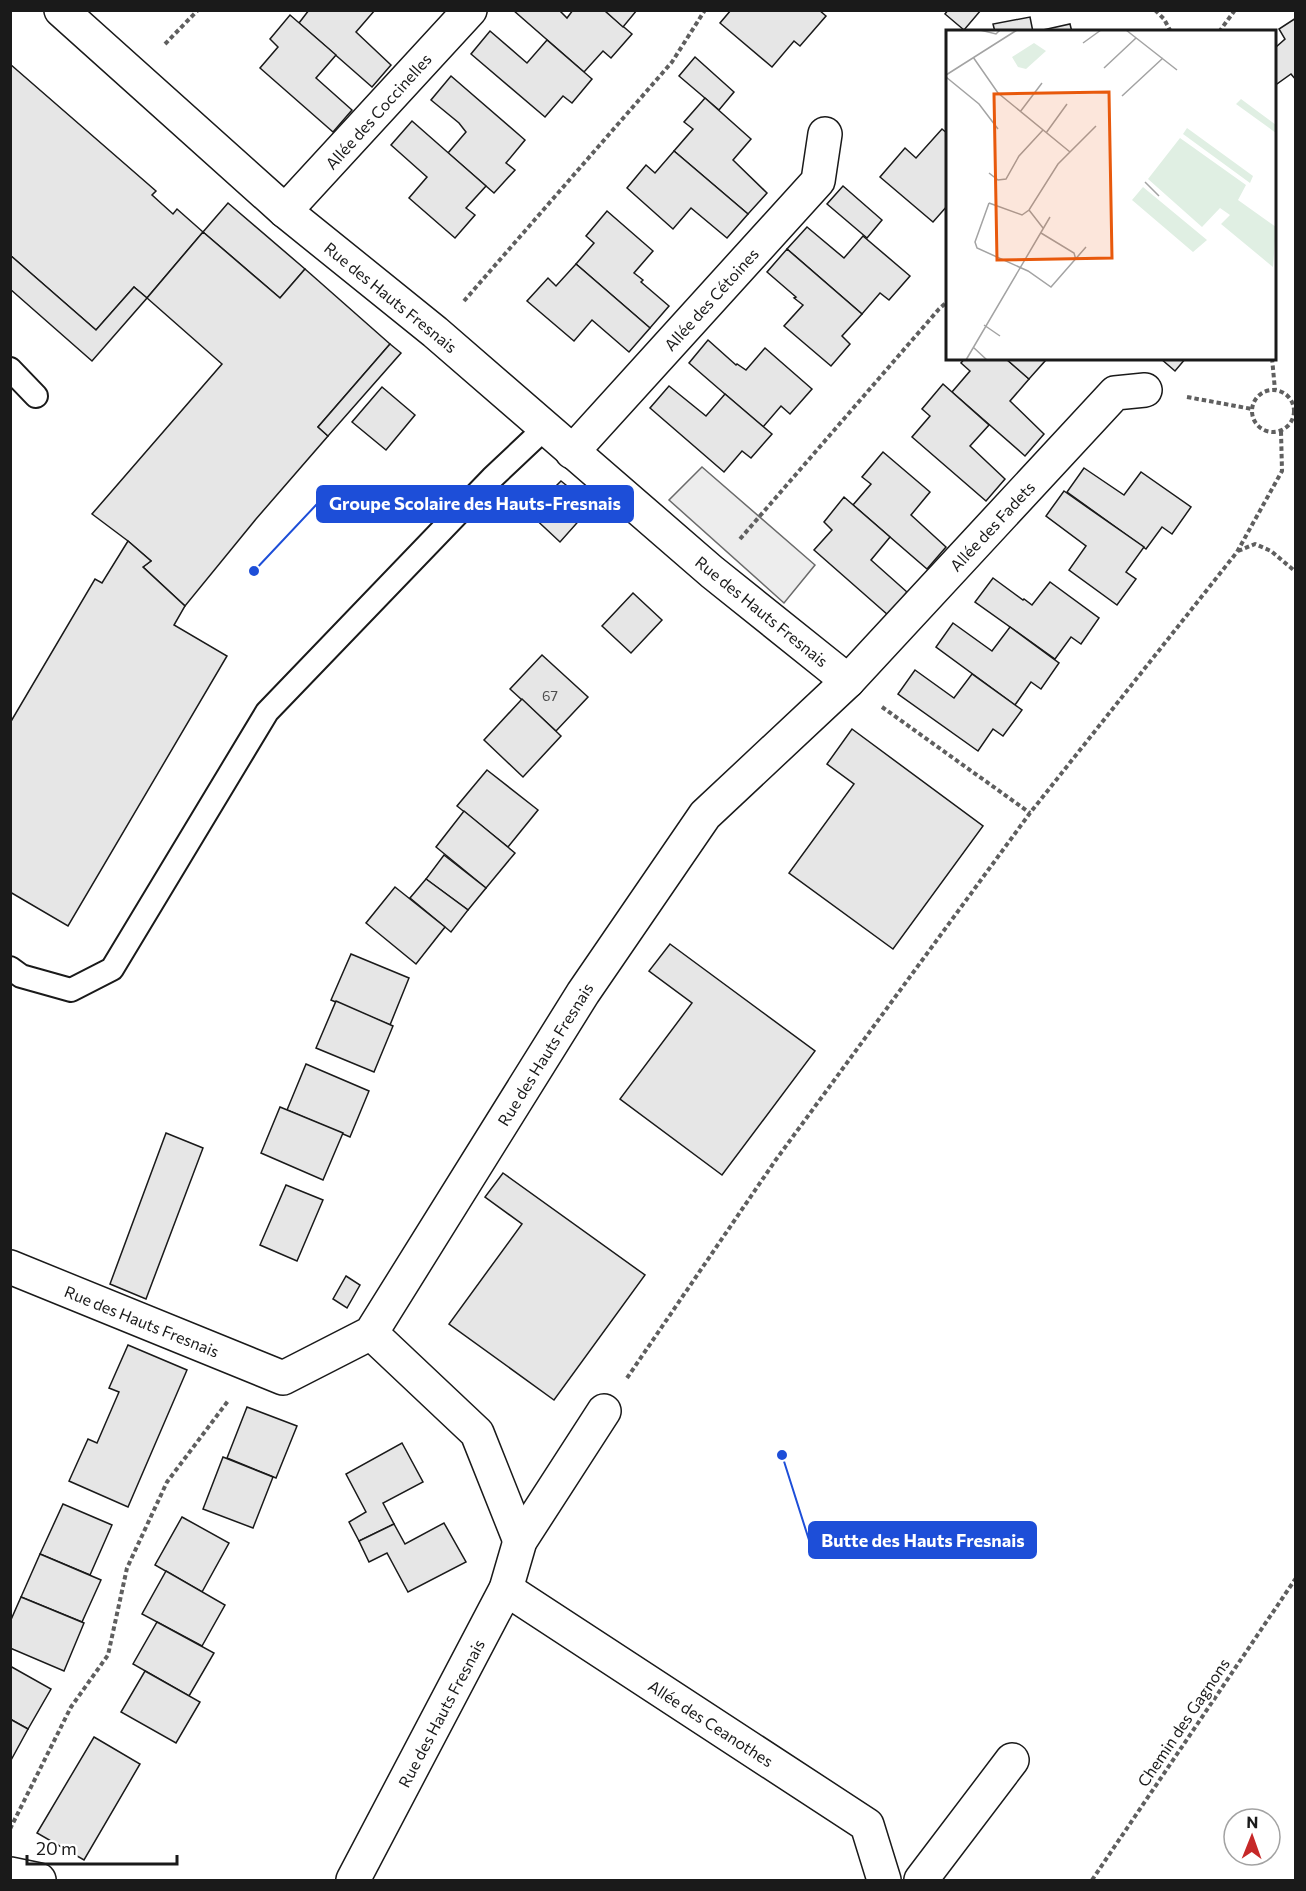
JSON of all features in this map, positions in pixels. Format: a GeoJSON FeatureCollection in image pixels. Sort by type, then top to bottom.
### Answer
{"type":"FeatureCollection","features":[{"type":"Feature","properties":{"kind":"street","name":"Rue des Hauts Fresnais"},"geometry":{"type":"LineString","coordinates":[[10,1267],[283,1378],[371,1333],[583,993],[705,815],[848,681],[712,572],[435,332],[285,211],[61,10]]}},
{"type":"Feature","properties":{"kind":"street","name":"Allée des Coccinelles"},"geometry":{"type":"LineString","coordinates":[[285,211],[470,10]]}},
{"type":"Feature","properties":{"kind":"street","name":"Allée des Cétoines"},"geometry":{"type":"LineString","coordinates":[[572,452],[818,181],[825,134]]}},
{"type":"Feature","properties":{"kind":"street","name":"Allée des Fadets"},"geometry":{"type":"LineString","coordinates":[[848,681],[1115,393],[1145,390]]}},
{"type":"Feature","properties":{"kind":"street"},"geometry":{"type":"LineString","coordinates":[[371,1333],[477,1432],[520,1541]]}},
{"type":"Feature","properties":{"kind":"street","name":"Rue des Hauts Fresnais"},"geometry":{"type":"LineString","coordinates":[[353,1881],[506,1589],[520,1541],[604,1411]]}},
{"type":"Feature","properties":{"kind":"street","name":"Allée des Ceanothes"},"geometry":{"type":"LineString","coordinates":[[506,1589],[867,1825],[884,1881]]}},
{"type":"Feature","properties":{"kind":"street"},"geometry":{"type":"LineString","coordinates":[[921,1881],[1012,1760]]}},
{"type":"Feature","properties":{"kind":"street"},"geometry":{"type":"LineString","coordinates":[[10,1874],[39,1881]]}},
{"type":"Feature","properties":{"kind":"lane"},"geometry":{"type":"LineString","coordinates":[[10,369],[36,396]]}},
{"type":"Feature","properties":{"kind":"lane"},"geometry":{"type":"LineString","coordinates":[[10,968],[21,976],[71,990],[112,969],[267,712],[492,478],[545,428]]}},
{"type":"Feature","properties":{"kind":"path"},"geometry":{"type":"LineString","coordinates":[[435,332],[672,62],[705,10]]}},
{"type":"Feature","properties":{"kind":"path"},"geometry":{"type":"LineString","coordinates":[[1155,10],[1164,19],[1170,30]]}},
{"type":"Feature","properties":{"kind":"path"},"geometry":{"type":"LineString","coordinates":[[1220,30],[1235,10]]}},
{"type":"Feature","properties":{"kind":"path"},"geometry":{"type":"LineString","coordinates":[[712,572],[946,303]]}},
{"type":"Feature","properties":{"kind":"path"},"geometry":{"type":"LineString","coordinates":[[1272,360],[1275,390]]}},
{"type":"Feature","properties":{"kind":"path"},"geometry":{"type":"LineString","coordinates":[[1145,390],[1252,409]]}},
{"type":"Feature","properties":{"kind":"path"},"geometry":{"type":"LineString","coordinates":[[1275,390],[1288,395],[1294,404],[1295,412],[1288,427],[1273,432],[1264,430],[1258,425],[1253,418],[1252,409],[1254,401],[1260,394],[1275,390]]}},
{"type":"Feature","properties":{"kind":"path"},"geometry":{"type":"LineString","coordinates":[[604,1411],[775,1161],[1030,813],[1238,552],[1282,471],[1281,431]]}},
{"type":"Feature","properties":{"kind":"path"},"geometry":{"type":"LineString","coordinates":[[1238,552],[1255,544],[1271,550],[1296,572]]}},
{"type":"Feature","properties":{"kind":"path"},"geometry":{"type":"LineString","coordinates":[[848,681],[1030,813]]}},
{"type":"Feature","properties":{"kind":"path"},"geometry":{"type":"LineString","coordinates":[[10,1829],[71,1707],[108,1655],[127,1568],[167,1482],[230,1399],[249,1364]]}},
{"type":"Feature","properties":{"kind":"path","name":"Chemin des Gagnons"},"geometry":{"type":"LineString","coordinates":[[1092,1881],[1296,1578]]}},
{"type":"Feature","properties":{"kind":"shaded area"},"geometry":{"type":"Polygon","coordinates":[[[702,467],[815,565],[784,603],[669,500],[702,467]]]}},
{"type":"Feature","properties":{"kind":"building"},"geometry":{"type":"Polygon","coordinates":[[[309,10],[375,10],[356,32],[391,65],[372,87],[299,23],[309,10]]]}},
{"type":"Feature","properties":{"kind":"building"},"geometry":{"type":"Polygon","coordinates":[[[513,10],[559,10],[567,18],[573,10],[604,10],[632,34],[611,58],[603,51],[584,72],[513,10]]]}},
{"type":"Feature","properties":{"kind":"building"},"geometry":{"type":"Polygon","coordinates":[[[604,10],[637,10],[623,27],[604,10]]]}},
{"type":"Feature","properties":{"kind":"building"},"geometry":{"type":"Polygon","coordinates":[[[731,10],[819,10],[826,16],[800,46],[794,41],[772,67],[720,23],[731,10]]]}},
{"type":"Feature","properties":{"kind":"building"},"geometry":{"type":"Polygon","coordinates":[[[948,10],[981,10],[964,30],[945,14],[948,10]]]}},
{"type":"Feature","properties":{"kind":"building"},"geometry":{"type":"Polygon","coordinates":[[[290,15],[336,55],[316,78],[352,110],[333,132],[260,68],[278,47],[270,39],[290,15]]]}},
{"type":"Feature","properties":{"kind":"building"},"geometry":{"type":"Polygon","coordinates":[[[1030,17],[1033,30],[994,30],[993,24],[1030,17]]]}},
{"type":"Feature","properties":{"kind":"building"},"geometry":{"type":"Polygon","coordinates":[[[1296,18],[1296,80],[1291,74],[1276,85],[1276,47],[1285,39],[1279,29],[1296,18]]]}},
{"type":"Feature","properties":{"kind":"building"},"geometry":{"type":"Polygon","coordinates":[[[1070,24],[1072,30],[1043,30],[1070,24]]]}},
{"type":"Feature","properties":{"kind":"building"},"geometry":{"type":"Polygon","coordinates":[[[490,31],[527,63],[547,40],[592,79],[572,103],[563,96],[545,117],[471,54],[490,31]]]}},
{"type":"Feature","properties":{"kind":"building"},"geometry":{"type":"Polygon","coordinates":[[[695,57],[734,92],[719,110],[679,76],[695,57]]]}},
{"type":"Feature","properties":{"kind":"building"},"geometry":{"type":"Polygon","coordinates":[[[10,64],[156,191],[152,195],[173,214],[177,209],[203,232],[147,298],[134,287],[96,330],[10,255],[10,64]]]}},
{"type":"Feature","properties":{"kind":"building"},"geometry":{"type":"Polygon","coordinates":[[[451,76],[525,140],[506,163],[515,170],[494,193],[448,153],[466,132],[459,123],[431,100],[451,76]]]}},
{"type":"Feature","properties":{"kind":"building"},"geometry":{"type":"Polygon","coordinates":[[[705,98],[751,139],[733,160],[767,193],[748,214],[674,151],[693,129],[684,122],[705,98]]]}},
{"type":"Feature","properties":{"kind":"building"},"geometry":{"type":"Polygon","coordinates":[[[412,121],[486,186],[466,208],[475,215],[455,238],[409,198],[427,177],[391,145],[412,121]]]}},
{"type":"Feature","properties":{"kind":"building"},"geometry":{"type":"Polygon","coordinates":[[[942,129],[946,132],[946,207],[933,222],[880,177],[905,148],[916,158],[942,129]]]}},
{"type":"Feature","properties":{"kind":"building"},"geometry":{"type":"Polygon","coordinates":[[[674,151],[748,214],[727,238],[691,208],[673,229],[627,188],[646,165],[655,173],[674,151]]]}},
{"type":"Feature","properties":{"kind":"building"},"geometry":{"type":"Polygon","coordinates":[[[843,186],[882,220],[867,238],[827,204],[843,186]]]}},
{"type":"Feature","properties":{"kind":"building"},"geometry":{"type":"Polygon","coordinates":[[[228,203],[305,269],[280,298],[203,232],[228,203]]]}},
{"type":"Feature","properties":{"kind":"building"},"geometry":{"type":"Polygon","coordinates":[[[607,211],[653,251],[634,273],[669,306],[650,328],[576,264],[594,243],[586,236],[607,211]]]}},
{"type":"Feature","properties":{"kind":"building"},"geometry":{"type":"Polygon","coordinates":[[[807,227],[844,258],[863,236],[910,276],[889,300],[880,293],[862,314],[787,249],[807,227]]]}},
{"type":"Feature","properties":{"kind":"building"},"geometry":{"type":"Polygon","coordinates":[[[203,232],[280,298],[305,269],[390,344],[318,427],[328,436],[185,606],[143,567],[151,561],[92,514],[222,364],[147,298],[203,232]]]}},
{"type":"Feature","properties":{"kind":"building"},"geometry":{"type":"Polygon","coordinates":[[[787,249],[862,314],[842,336],[850,344],[831,366],[784,326],[803,305],[767,272],[787,249]]]}},
{"type":"Feature","properties":{"kind":"building"},"geometry":{"type":"Polygon","coordinates":[[[10,255],[96,330],[134,287],[147,298],[92,361],[10,289],[10,255]]]}},
{"type":"Feature","properties":{"kind":"building"},"geometry":{"type":"Polygon","coordinates":[[[576,264],[650,328],[629,352],[592,320],[574,341],[527,301],[548,278],[556,286],[576,264]]]}},
{"type":"Feature","properties":{"kind":"building"},"geometry":{"type":"Polygon","coordinates":[[[708,340],[736,365],[746,370],[765,348],[812,389],[790,414],[781,406],[763,427],[689,363],[708,340]]]}},
{"type":"Feature","properties":{"kind":"building"},"geometry":{"type":"Polygon","coordinates":[[[390,344],[401,353],[328,436],[318,427],[390,344]]]}},
{"type":"Feature","properties":{"kind":"building"},"geometry":{"type":"Polygon","coordinates":[[[963,360],[1007,360],[1029,379],[1010,401],[1044,434],[1025,456],[952,392],[970,371],[961,363],[963,360]]]}},
{"type":"Feature","properties":{"kind":"building"},"geometry":{"type":"Polygon","coordinates":[[[1007,360],[1045,361],[1029,379],[1007,360]]]}},
{"type":"Feature","properties":{"kind":"building"},"geometry":{"type":"Polygon","coordinates":[[[1162,360],[1184,360],[1175,371],[1162,360]]]}},
{"type":"Feature","properties":{"kind":"building"},"geometry":{"type":"Polygon","coordinates":[[[943,384],[989,425],[970,446],[1005,479],[986,501],[912,437],[930,416],[922,409],[943,384]]]}},
{"type":"Feature","properties":{"kind":"building"},"geometry":{"type":"Polygon","coordinates":[[[669,386],[706,416],[725,394],[772,434],[751,458],[742,451],[724,472],[650,408],[669,386]]]}},
{"type":"Feature","properties":{"kind":"building"},"geometry":{"type":"Polygon","coordinates":[[[382,387],[415,415],[386,450],[352,422],[382,387]]]}},
{"type":"Feature","properties":{"kind":"building"},"geometry":{"type":"Polygon","coordinates":[[[883,452],[930,492],[911,515],[946,547],[927,569],[853,505],[871,484],[862,477],[883,452]]]}},
{"type":"Feature","properties":{"kind":"building"},"geometry":{"type":"Polygon","coordinates":[[[1084,468],[1124,495],[1141,472],[1191,507],[1172,534],[1162,527],[1146,549],[1067,492],[1084,468]]]}},
{"type":"Feature","properties":{"kind":"building"},"geometry":{"type":"Polygon","coordinates":[[[561,481],[592,506],[560,542],[529,513],[561,481]]]}},
{"type":"Feature","properties":{"kind":"building"},"geometry":{"type":"Polygon","coordinates":[[[1064,491],[1144,547],[1126,572],[1136,579],[1117,605],[1069,570],[1086,546],[1046,516],[1064,491]]]}},
{"type":"Feature","properties":{"kind":"building"},"geometry":{"type":"Polygon","coordinates":[[[844,497],[890,537],[871,560],[907,592],[888,615],[814,550],[832,530],[824,522],[844,497]]]}},
{"type":"Feature","properties":{"kind":"building"},"geometry":{"type":"Polygon","coordinates":[[[128,541],[151,561],[143,567],[185,606],[174,625],[227,656],[68,926],[10,892],[10,723],[95,579],[102,583],[128,541]]]}},
{"type":"Feature","properties":{"kind":"building"},"geometry":{"type":"Polygon","coordinates":[[[993,578],[1032,605],[1050,582],[1099,618],[1081,644],[1071,637],[1055,659],[975,602],[993,578]]]}},
{"type":"Feature","properties":{"kind":"building"},"geometry":{"type":"Polygon","coordinates":[[[633,593],[662,620],[631,653],[602,626],[633,593]]]}},
{"type":"Feature","properties":{"kind":"building"},"geometry":{"type":"Polygon","coordinates":[[[953,623],[992,651],[1010,627],[1059,663],[1041,689],[1031,682],[1015,705],[936,647],[953,623]]]}},
{"type":"Feature","properties":{"kind":"building"},"geometry":{"type":"Polygon","coordinates":[[[542,655],[588,697],[556,731],[510,689],[542,655]]]}},
{"type":"Feature","properties":{"kind":"building"},"geometry":{"type":"Polygon","coordinates":[[[915,670],[954,698],[972,674],[1022,710],[1003,736],[993,729],[978,751],[898,694],[915,670]]]}},
{"type":"Feature","properties":{"kind":"building"},"geometry":{"type":"Polygon","coordinates":[[[522,699],[561,736],[523,777],[484,740],[522,699]]]}},
{"type":"Feature","properties":{"kind":"building"},"geometry":{"type":"Polygon","coordinates":[[[852,729],[983,826],[893,949],[789,873],[854,784],[827,764],[852,729]]]}},
{"type":"Feature","properties":{"kind":"building"},"geometry":{"type":"Polygon","coordinates":[[[487,770],[538,810],[508,847],[457,806],[487,770]]]}},
{"type":"Feature","properties":{"kind":"building"},"geometry":{"type":"Polygon","coordinates":[[[464,811],[515,853],[486,888],[436,847],[464,811]]]}},
{"type":"Feature","properties":{"kind":"building"},"geometry":{"type":"Polygon","coordinates":[[[444,855],[486,888],[468,910],[426,879],[444,855]]]}},
{"type":"Feature","properties":{"kind":"building"},"geometry":{"type":"Polygon","coordinates":[[[426,879],[468,910],[451,932],[410,898],[426,879]]]}},
{"type":"Feature","properties":{"kind":"building"},"geometry":{"type":"Polygon","coordinates":[[[395,887],[445,927],[416,964],[366,923],[395,887]]]}},
{"type":"Feature","properties":{"kind":"building"},"geometry":{"type":"Polygon","coordinates":[[[670,944],[815,1051],[722,1175],[620,1099],[692,1003],[649,971],[670,944]]]}},
{"type":"Feature","properties":{"kind":"building"},"geometry":{"type":"Polygon","coordinates":[[[351,954],[409,978],[390,1025],[331,1000],[351,954]]]}},
{"type":"Feature","properties":{"kind":"building"},"geometry":{"type":"Polygon","coordinates":[[[336,1001],[393,1026],[374,1072],[316,1048],[336,1001]]]}},
{"type":"Feature","properties":{"kind":"building"},"geometry":{"type":"Polygon","coordinates":[[[306,1064],[369,1091],[350,1137],[287,1110],[306,1064]]]}},
{"type":"Feature","properties":{"kind":"building"},"geometry":{"type":"Polygon","coordinates":[[[280,1107],[343,1133],[323,1180],[261,1153],[280,1107]]]}},
{"type":"Feature","properties":{"kind":"building"},"geometry":{"type":"Polygon","coordinates":[[[166,1133],[203,1148],[146,1299],[110,1284],[166,1133]]]}},
{"type":"Feature","properties":{"kind":"building"},"geometry":{"type":"Polygon","coordinates":[[[503,1173],[645,1275],[554,1400],[449,1324],[522,1224],[485,1197],[503,1173]]]}},
{"type":"Feature","properties":{"kind":"building"},"geometry":{"type":"Polygon","coordinates":[[[286,1185],[323,1200],[297,1261],[260,1245],[286,1185]]]}},
{"type":"Feature","properties":{"kind":"building"},"geometry":{"type":"Polygon","coordinates":[[[346,1276],[360,1285],[347,1308],[333,1299],[346,1276]]]}},
{"type":"Feature","properties":{"kind":"building"},"geometry":{"type":"Polygon","coordinates":[[[128,1345],[187,1370],[128,1507],[69,1481],[88,1439],[97,1443],[119,1392],[109,1388],[128,1345]]]}},
{"type":"Feature","properties":{"kind":"building"},"geometry":{"type":"Polygon","coordinates":[[[247,1407],[297,1426],[276,1478],[227,1458],[247,1407]]]}},
{"type":"Feature","properties":{"kind":"building"},"geometry":{"type":"Polygon","coordinates":[[[402,1443],[423,1482],[383,1503],[394,1524],[359,1541],[349,1522],[366,1512],[346,1474],[402,1443]]]}},
{"type":"Feature","properties":{"kind":"building"},"geometry":{"type":"Polygon","coordinates":[[[223,1457],[273,1477],[253,1528],[203,1509],[223,1457]]]}},
{"type":"Feature","properties":{"kind":"building"},"geometry":{"type":"Polygon","coordinates":[[[63,1504],[112,1525],[90,1575],[40,1554],[63,1504]]]}},
{"type":"Feature","properties":{"kind":"building"},"geometry":{"type":"Polygon","coordinates":[[[182,1517],[229,1543],[202,1592],[155,1565],[182,1517]]]}},
{"type":"Feature","properties":{"kind":"building"},"geometry":{"type":"Polygon","coordinates":[[[444,1523],[466,1562],[408,1592],[387,1553],[369,1562],[359,1541],[394,1524],[405,1544],[444,1523]]]}},
{"type":"Feature","properties":{"kind":"building"},"geometry":{"type":"Polygon","coordinates":[[[40,1554],[101,1580],[82,1622],[21,1597],[40,1554]]]}},
{"type":"Feature","properties":{"kind":"building"},"geometry":{"type":"Polygon","coordinates":[[[166,1571],[225,1605],[202,1646],[142,1614],[166,1571]]]}},
{"type":"Feature","properties":{"kind":"building"},"geometry":{"type":"Polygon","coordinates":[[[21,1597],[84,1623],[64,1671],[10,1648],[10,1622],[21,1597]]]}},
{"type":"Feature","properties":{"kind":"building"},"geometry":{"type":"Polygon","coordinates":[[[157,1622],[214,1653],[189,1696],[133,1664],[157,1622]]]}},
{"type":"Feature","properties":{"kind":"building"},"geometry":{"type":"Polygon","coordinates":[[[10,1666],[51,1689],[28,1729],[10,1719],[10,1666]]]}},
{"type":"Feature","properties":{"kind":"building"},"geometry":{"type":"Polygon","coordinates":[[[145,1671],[200,1702],[176,1743],[121,1712],[145,1671]]]}},
{"type":"Feature","properties":{"kind":"building"},"geometry":{"type":"Polygon","coordinates":[[[10,1719],[28,1729],[10,1762],[10,1719]]]}},
{"type":"Feature","properties":{"kind":"building"},"geometry":{"type":"Polygon","coordinates":[[[94,1737],[140,1764],[84,1860],[37,1833],[94,1737]]]}},
{"type":"Feature","properties":{"kind":"place","name":"Groupe Scolaire des Hauts-Fresnais"},"geometry":{"type":"Point","coordinates":[254,571]}},
{"type":"Feature","properties":{"kind":"place","name":"Butte des Hauts Fresnais"},"geometry":{"type":"Point","coordinates":[782,1455]}}]}
